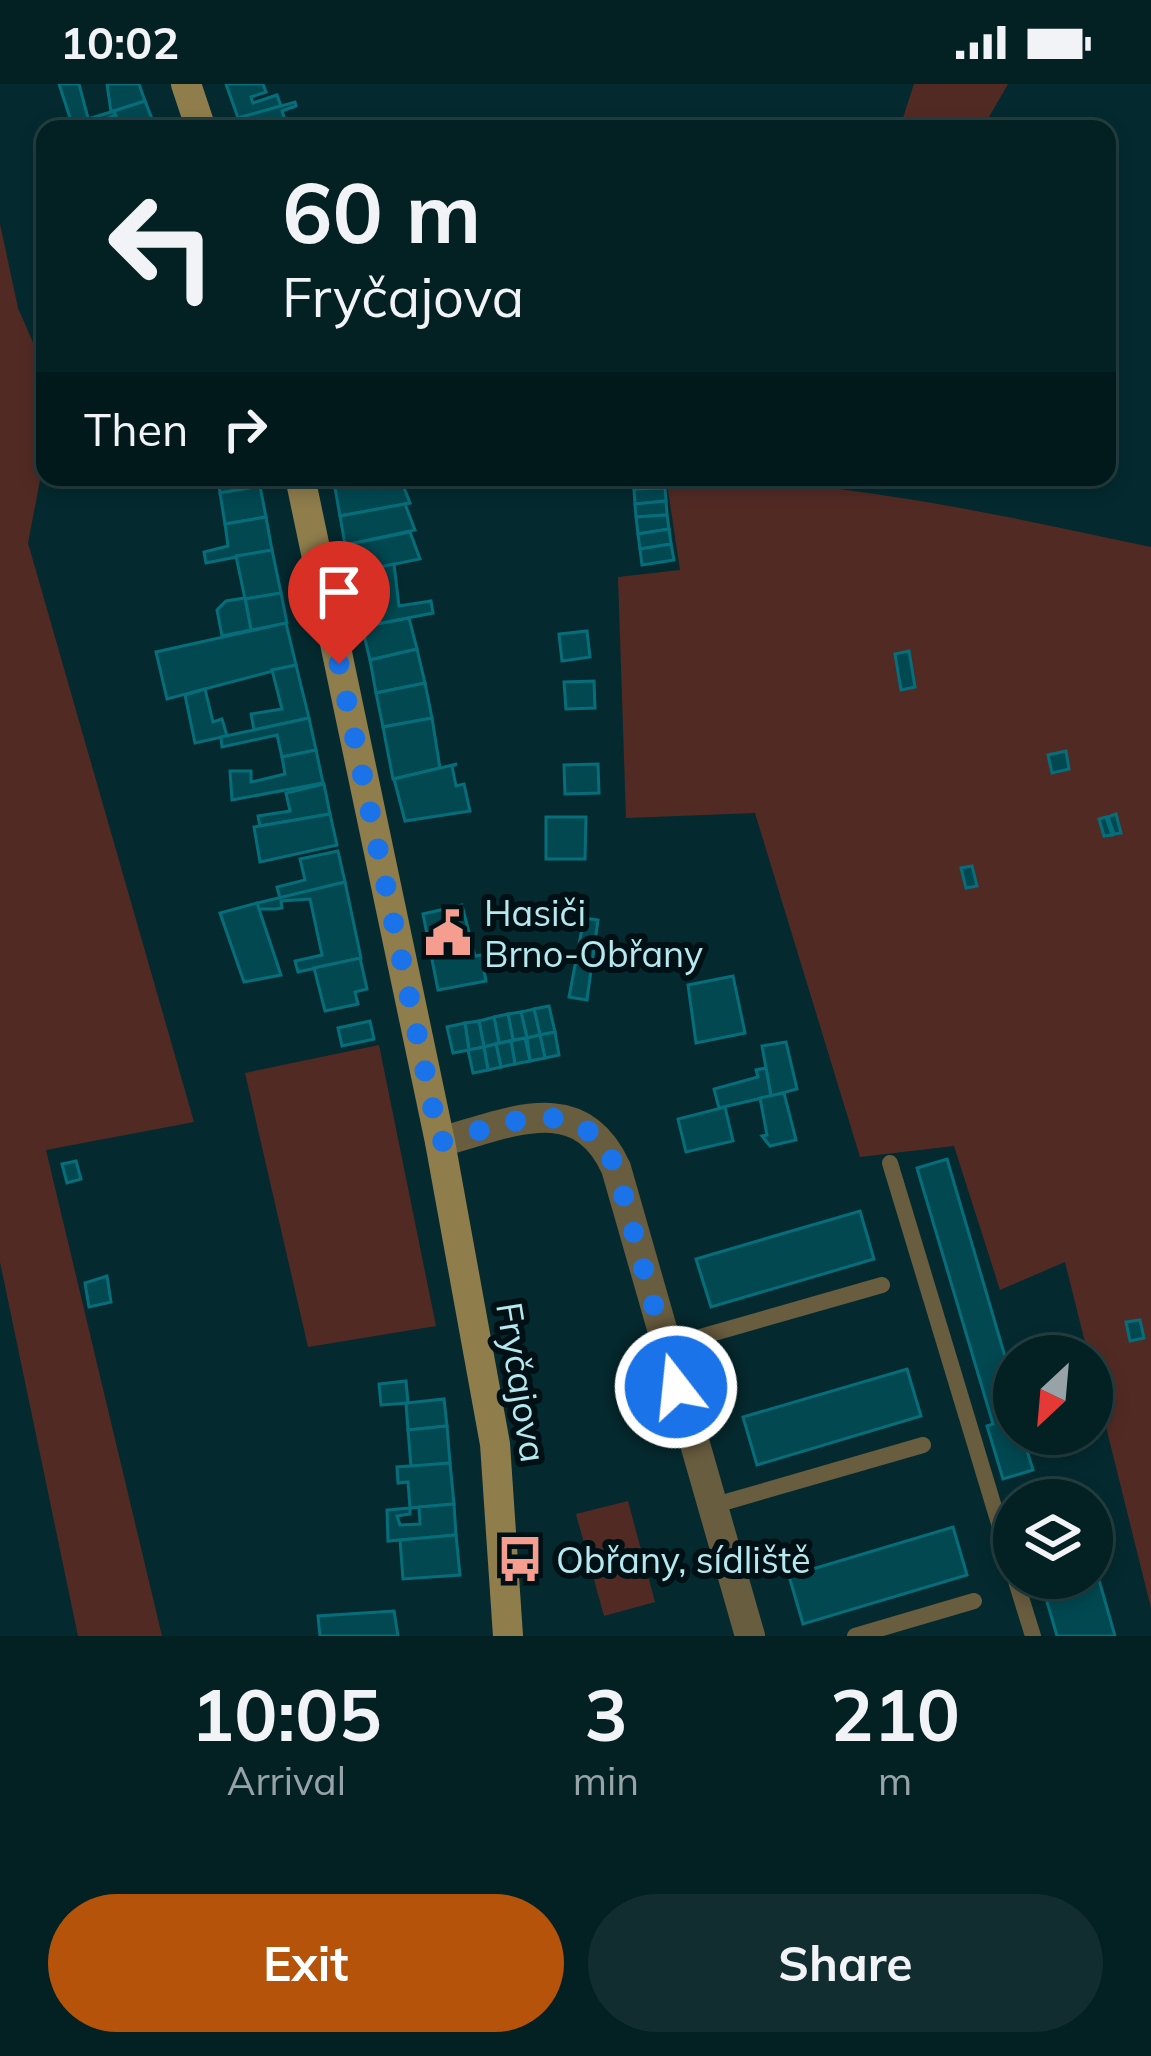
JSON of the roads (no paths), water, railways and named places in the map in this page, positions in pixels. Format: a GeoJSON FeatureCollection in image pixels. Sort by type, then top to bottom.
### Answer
{"type":"FeatureCollection","features":[{"type":"Feature","properties":{"kind":"main road"},"geometry":{"type":"LineString","coordinates":[[186,84],[198,120]]}},
{"type":"Feature","properties":{"kind":"main road","name":"Fryčajova"},"geometry":{"type":"LineString","coordinates":[[302,486],[440,1142],[495,1444],[508,1636]]}},
{"type":"Feature","properties":{"kind":"street"},"geometry":{"type":"LineString","coordinates":[[440,1142],[551,1118],[579,1122],[602,1137],[616,1168],[750,1636]]}},
{"type":"Feature","properties":{"kind":"lane"},"geometry":{"type":"LineString","coordinates":[[890,1163],[993,1503]]}},
{"type":"Feature","properties":{"kind":"lane"},"geometry":{"type":"LineString","coordinates":[[664,1347],[881,1285]]}},
{"type":"Feature","properties":{"kind":"lane"},"geometry":{"type":"LineString","coordinates":[[712,1506],[923,1445]]}},
{"type":"Feature","properties":{"kind":"lane"},"geometry":{"type":"LineString","coordinates":[[1022,1599],[1033,1636]]}},
{"type":"Feature","properties":{"kind":"lane"},"geometry":{"type":"LineString","coordinates":[[855,1636],[974,1601]]}},
{"type":"Feature","properties":{"kind":"place","name":"Hasiči Brno-Obřany"},"geometry":{"type":"Point","coordinates":[448,933]}},
{"type":"Feature","properties":{"kind":"place","name":"Obřany, sídliště"},"geometry":{"type":"Point","coordinates":[520,1559]}}]}
